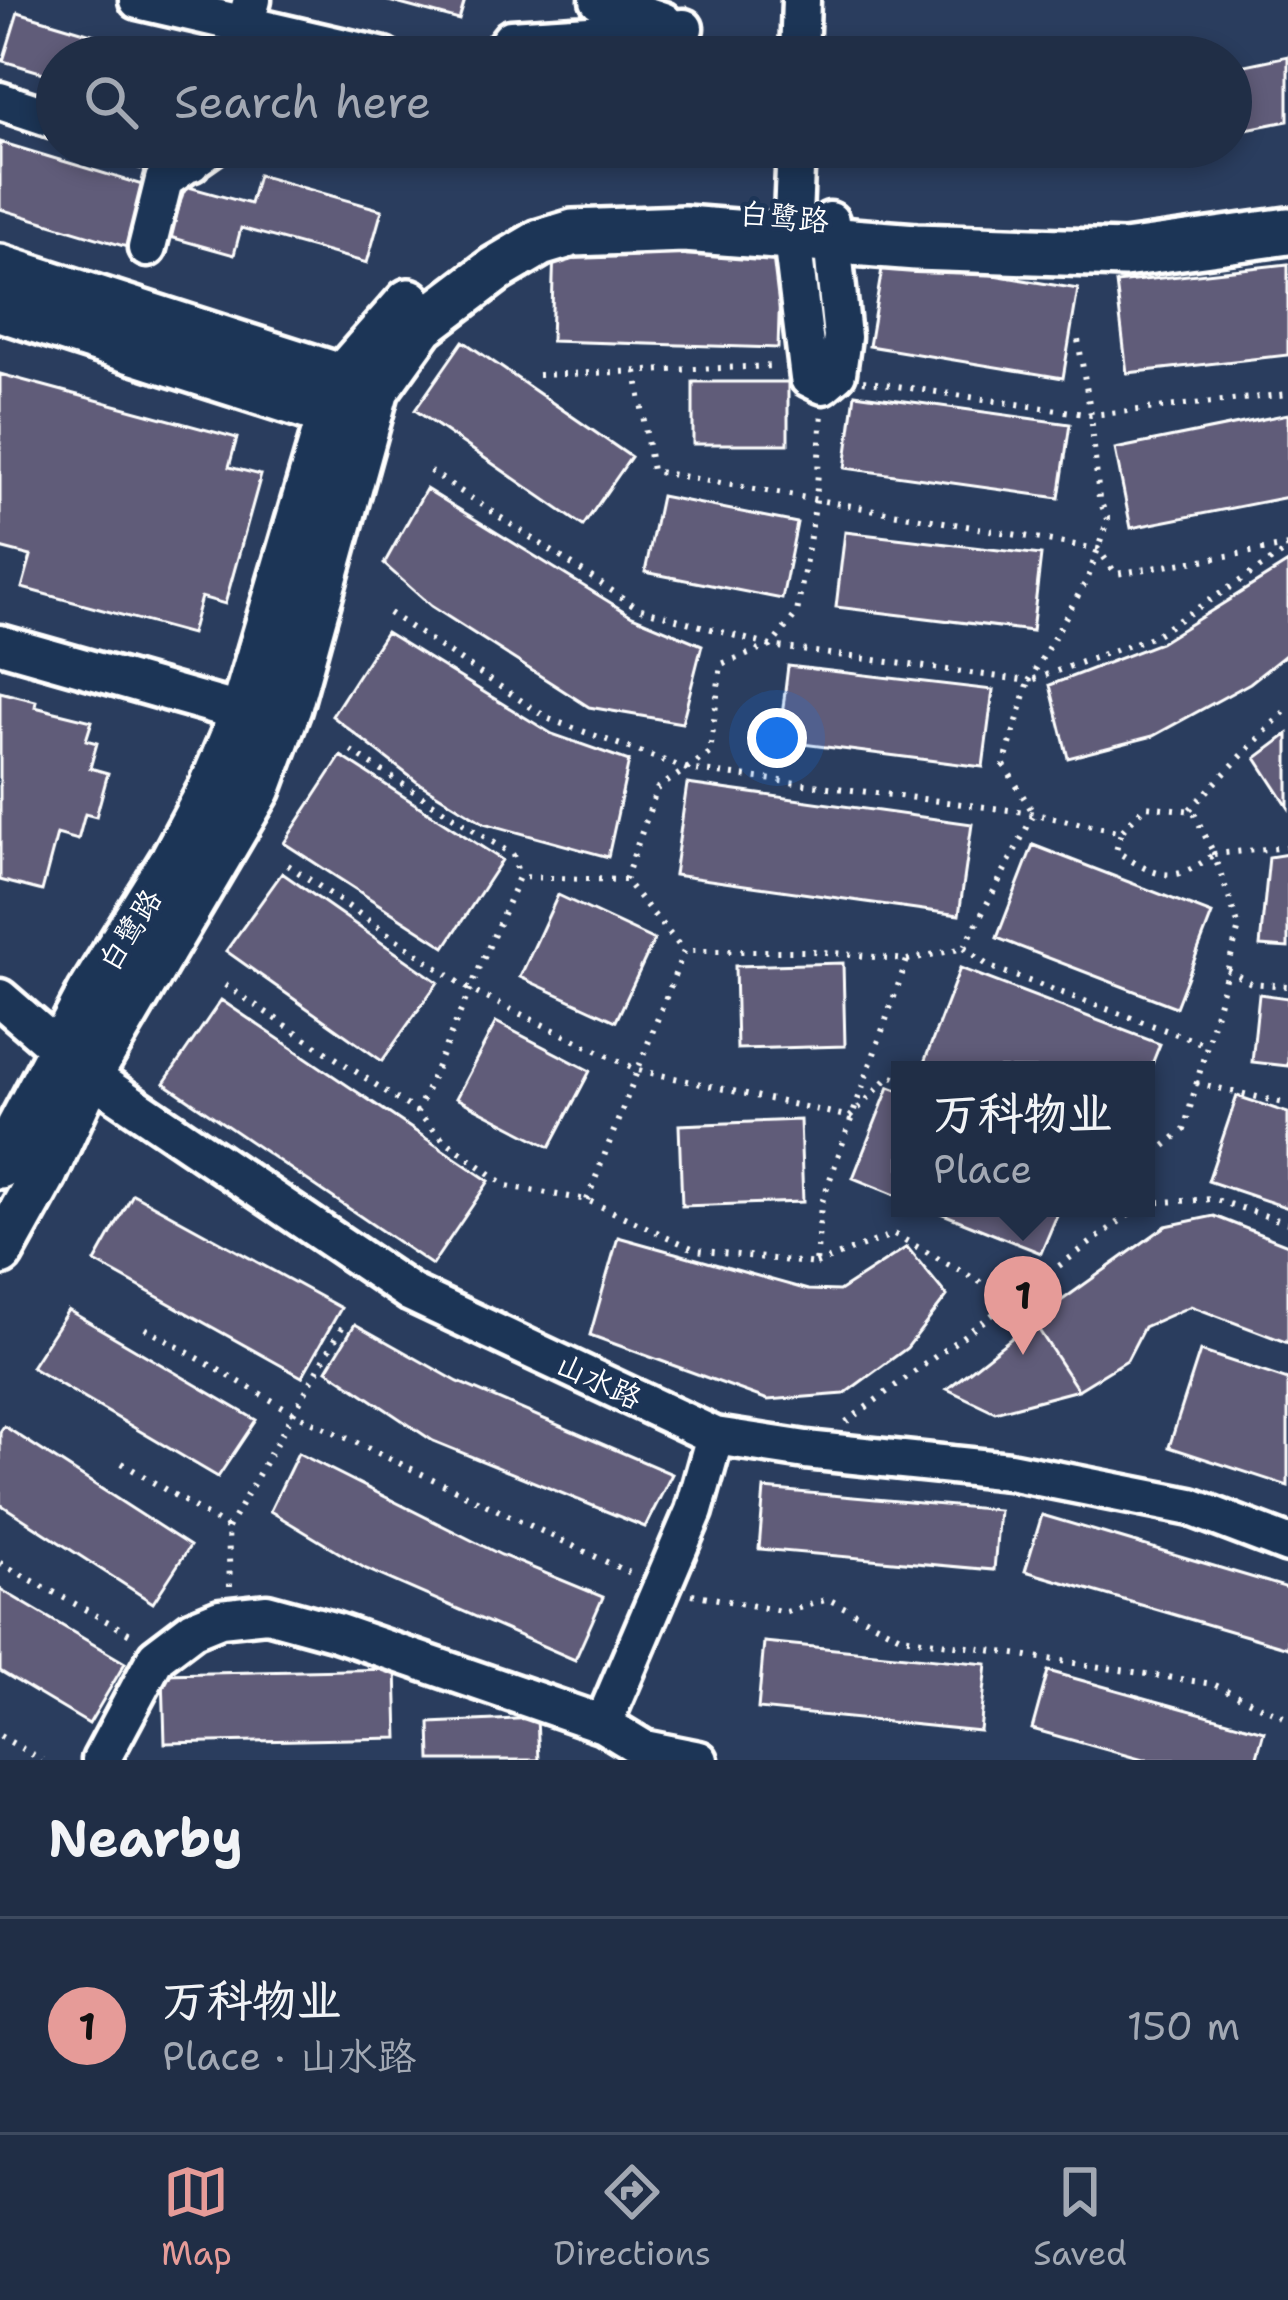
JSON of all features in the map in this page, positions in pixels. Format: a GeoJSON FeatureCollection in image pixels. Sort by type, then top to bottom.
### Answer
{"type":"FeatureCollection","features":[{"type":"Feature","properties":{"kind":"street"},"geometry":{"type":"LineString","coordinates":[[138,0],[293,36]]}},
{"type":"Feature","properties":{"kind":"street"},"geometry":{"type":"LineString","coordinates":[[242,36],[252,0]]}},
{"type":"Feature","properties":{"kind":"street"},"geometry":{"type":"LineString","coordinates":[[558,36],[684,28],[599,0]]}},
{"type":"Feature","properties":{"kind":"street"},"geometry":{"type":"LineString","coordinates":[[800,36],[801,0]]}},
{"type":"Feature","properties":{"kind":"street"},"geometry":{"type":"LineString","coordinates":[[0,101],[36,113]]}},
{"type":"Feature","properties":{"kind":"street"},"geometry":{"type":"LineString","coordinates":[[147,248],[164,180],[182,168]]}},
{"type":"Feature","properties":{"kind":"street"},"geometry":{"type":"LineString","coordinates":[[798,168],[805,226],[842,337],[822,374]]}},
{"type":"Feature","properties":{"kind":"street","name":"白鹭路"},"geometry":{"type":"LineString","coordinates":[[75,1064],[91,994],[211,790],[243,713],[353,401],[421,292],[482,242],[524,222],[573,212],[696,209],[1034,253],[1124,254],[1288,231]]}},
{"type":"Feature","properties":{"kind":"street","name":"白鹭路"},"geometry":{"type":"LineString","coordinates":[[805,226],[1032,234],[1132,230],[1288,209]]}},
{"type":"Feature","properties":{"kind":"street"},"geometry":{"type":"LineString","coordinates":[[0,268],[353,401]]}},
{"type":"Feature","properties":{"kind":"street"},"geometry":{"type":"LineString","coordinates":[[0,308],[353,401]]}},
{"type":"Feature","properties":{"kind":"street","name":"白鹭路"},"geometry":{"type":"LineString","coordinates":[[0,1165],[75,1064],[258,788],[288,707],[353,401]]}},
{"type":"Feature","properties":{"kind":"street"},"geometry":{"type":"LineString","coordinates":[[0,644],[243,713]]}},
{"type":"Feature","properties":{"kind":"street","name":"山水路"},"geometry":{"type":"LineString","coordinates":[[0,998],[75,1064],[411,1294],[715,1436],[1010,1471],[1191,1507],[1288,1544]]}},
{"type":"Feature","properties":{"kind":"street"},"geometry":{"type":"LineString","coordinates":[[0,1252],[44,1173],[75,1064]]}},
{"type":"Feature","properties":{"kind":"street"},"geometry":{"type":"LineString","coordinates":[[603,1724],[694,1511],[715,1436]]}},
{"type":"Feature","properties":{"kind":"street"},"geometry":{"type":"LineString","coordinates":[[100,1760],[156,1657],[194,1630],[230,1617],[267,1613],[603,1724],[644,1749],[699,1760]]}},
{"type":"Feature","properties":{"kind":"path"},"geometry":{"type":"LineString","coordinates":[[1034,814],[1004,765],[1030,681],[1088,578],[1108,519],[1099,499],[1077,334]]}},
{"type":"Feature","properties":{"kind":"path"},"geometry":{"type":"LineString","coordinates":[[636,371],[652,471],[1097,549],[1116,574],[1288,548]]}},
{"type":"Feature","properties":{"kind":"path"},"geometry":{"type":"LineString","coordinates":[[538,375],[636,371],[822,374],[1091,415],[1288,394]]}},
{"type":"Feature","properties":{"kind":"path"},"geometry":{"type":"LineString","coordinates":[[625,880],[657,789],[710,753],[722,664],[771,646],[797,613],[816,501],[822,374]]}},
{"type":"Feature","properties":{"kind":"path"},"geometry":{"type":"LineString","coordinates":[[430,471],[638,608],[771,646],[1030,681],[1154,636],[1288,548]]}},
{"type":"Feature","properties":{"kind":"path"},"geometry":{"type":"LineString","coordinates":[[389,613],[548,718],[687,769],[1034,814],[1120,832]]}},
{"type":"Feature","properties":{"kind":"path"},"geometry":{"type":"LineString","coordinates":[[1188,810],[1288,708]]}},
{"type":"Feature","properties":{"kind":"path"},"geometry":{"type":"LineString","coordinates":[[351,751],[513,855],[519,877],[417,1112]]}},
{"type":"Feature","properties":{"kind":"path"},"geometry":{"type":"LineString","coordinates":[[1155,1154],[1184,1130],[1239,927],[1214,854],[1193,811],[1145,806],[1120,832],[1116,851],[1156,876],[1190,873],[1214,854],[1288,848]]}},
{"type":"Feature","properties":{"kind":"path"},"geometry":{"type":"LineString","coordinates":[[964,948],[1034,814]]}},
{"type":"Feature","properties":{"kind":"path"},"geometry":{"type":"LineString","coordinates":[[288,865],[470,990],[638,1070],[850,1117]]}},
{"type":"Feature","properties":{"kind":"path"},"geometry":{"type":"LineString","coordinates":[[519,877],[625,880],[684,951]]}},
{"type":"Feature","properties":{"kind":"path"},"geometry":{"type":"LineString","coordinates":[[684,951],[812,950],[907,960],[964,948],[990,967],[1207,1045]]}},
{"type":"Feature","properties":{"kind":"path"},"geometry":{"type":"LineString","coordinates":[[587,1200],[684,951]]}},
{"type":"Feature","properties":{"kind":"path"},"geometry":{"type":"LineString","coordinates":[[815,1264],[821,1204],[907,960]]}},
{"type":"Feature","properties":{"kind":"path"},"geometry":{"type":"LineString","coordinates":[[1227,970],[1251,982],[1288,986]]}},
{"type":"Feature","properties":{"kind":"path"},"geometry":{"type":"LineString","coordinates":[[225,985],[417,1112],[443,1138],[508,1186],[587,1200],[696,1250],[815,1264],[894,1234],[1012,1300]]}},
{"type":"Feature","properties":{"kind":"path"},"geometry":{"type":"LineString","coordinates":[[850,1117],[891,1076]]}},
{"type":"Feature","properties":{"kind":"path"},"geometry":{"type":"LineString","coordinates":[[1196,1083],[1288,1104]]}},
{"type":"Feature","properties":{"kind":"path"},"geometry":{"type":"LineString","coordinates":[[1155,1202],[1214,1199],[1288,1223]]}},
{"type":"Feature","properties":{"kind":"path"},"geometry":{"type":"LineString","coordinates":[[806,1450],[1126,1217]]}},
{"type":"Feature","properties":{"kind":"path"},"geometry":{"type":"LineString","coordinates":[[230,1617],[229,1528],[345,1322]]}},
{"type":"Feature","properties":{"kind":"path"},"geometry":{"type":"LineString","coordinates":[[145,1328],[293,1413],[661,1588],[786,1612],[828,1599],[902,1637],[1213,1684],[1288,1719]]}},
{"type":"Feature","properties":{"kind":"path"},"geometry":{"type":"LineString","coordinates":[[122,1463],[229,1528]]}},
{"type":"Feature","properties":{"kind":"path"},"geometry":{"type":"LineString","coordinates":[[0,1563],[163,1652]]}},
{"type":"Feature","properties":{"kind":"path"},"geometry":{"type":"LineString","coordinates":[[0,1736],[41,1760]]}},
{"type":"Feature","properties":{"kind":"building"},"geometry":{"type":"Polygon","coordinates":[[[385,0],[465,0],[459,20],[385,0]]]}},
{"type":"Feature","properties":{"kind":"building"},"geometry":{"type":"Polygon","coordinates":[[[18,12],[98,36],[36,36],[36,71],[3,61],[18,12]]]}},
{"type":"Feature","properties":{"kind":"building"},"geometry":{"type":"Polygon","coordinates":[[[1288,56],[1288,121],[1252,128],[1252,64],[1288,56]]]}},
{"type":"Feature","properties":{"kind":"building"},"geometry":{"type":"Polygon","coordinates":[[[0,142],[36,153],[36,168],[86,168],[149,187],[130,248],[0,209],[0,142]]]}},
{"type":"Feature","properties":{"kind":"building"},"geometry":{"type":"Polygon","coordinates":[[[258,175],[382,210],[367,263],[241,228],[234,255],[170,237],[185,186],[250,204],[258,175]]]}},
{"type":"Feature","properties":{"kind":"building"},"geometry":{"type":"Polygon","coordinates":[[[554,249],[781,256],[778,348],[551,341],[554,249]]]}},
{"type":"Feature","properties":{"kind":"building"},"geometry":{"type":"Polygon","coordinates":[[[884,257],[1078,289],[1063,378],[869,346],[884,257]]]}},
{"type":"Feature","properties":{"kind":"building"},"geometry":{"type":"Polygon","coordinates":[[[1288,264],[1288,355],[1127,373],[1116,283],[1288,264]]]}},
{"type":"Feature","properties":{"kind":"building"},"geometry":{"type":"Polygon","coordinates":[[[463,341],[631,457],[583,526],[415,410],[463,341]]]}},
{"type":"Feature","properties":{"kind":"building"},"geometry":{"type":"Polygon","coordinates":[[[0,374],[237,438],[229,467],[261,475],[225,604],[201,597],[191,634],[22,588],[31,556],[0,548],[0,374]]]}},
{"type":"Feature","properties":{"kind":"building"},"geometry":{"type":"Polygon","coordinates":[[[693,382],[788,382],[788,444],[693,444],[693,382]]]}},
{"type":"Feature","properties":{"kind":"building"},"geometry":{"type":"Polygon","coordinates":[[[855,394],[1070,424],[1059,498],[845,468],[855,394]]]}},
{"type":"Feature","properties":{"kind":"building"},"geometry":{"type":"Polygon","coordinates":[[[1288,414],[1288,497],[1131,528],[1115,449],[1288,414]]]}},
{"type":"Feature","properties":{"kind":"building"},"geometry":{"type":"Polygon","coordinates":[[[426,489],[632,616],[702,645],[682,723],[589,707],[431,606],[384,564],[426,489]]]}},
{"type":"Feature","properties":{"kind":"building"},"geometry":{"type":"Polygon","coordinates":[[[661,496],[797,523],[782,599],[645,572],[661,496]]]}},
{"type":"Feature","properties":{"kind":"building"},"geometry":{"type":"Polygon","coordinates":[[[845,532],[1041,555],[1032,631],[836,607],[845,532]]]}},
{"type":"Feature","properties":{"kind":"building"},"geometry":{"type":"Polygon","coordinates":[[[1288,563],[1288,653],[1250,683],[1153,736],[1068,758],[1050,685],[1160,643],[1288,563]]]}},
{"type":"Feature","properties":{"kind":"building"},"geometry":{"type":"Polygon","coordinates":[[[386,632],[552,734],[629,761],[608,857],[484,823],[417,782],[332,716],[386,632]]]}},
{"type":"Feature","properties":{"kind":"building"},"geometry":{"type":"Polygon","coordinates":[[[788,666],[993,690],[983,767],[779,741],[788,666]]]}},
{"type":"Feature","properties":{"kind":"building"},"geometry":{"type":"Polygon","coordinates":[[[0,692],[36,701],[35,707],[92,721],[86,740],[97,743],[90,768],[108,773],[96,817],[85,814],[78,840],[57,834],[42,891],[0,880],[0,692]]]}},
{"type":"Feature","properties":{"kind":"building"},"geometry":{"type":"Polygon","coordinates":[[[1288,734],[1288,807],[1256,758],[1288,734]]]}},
{"type":"Feature","properties":{"kind":"building"},"geometry":{"type":"Polygon","coordinates":[[[341,756],[502,860],[445,947],[284,843],[341,756]]]}},
{"type":"Feature","properties":{"kind":"building"},"geometry":{"type":"Polygon","coordinates":[[[687,784],[972,824],[959,915],[674,875],[687,784]]]}},
{"type":"Feature","properties":{"kind":"building"},"geometry":{"type":"Polygon","coordinates":[[[1033,845],[1212,914],[1176,1007],[997,938],[1033,845]]]}},
{"type":"Feature","properties":{"kind":"building"},"geometry":{"type":"Polygon","coordinates":[[[1288,854],[1288,948],[1260,946],[1269,857],[1288,854]]]}},
{"type":"Feature","properties":{"kind":"building"},"geometry":{"type":"Polygon","coordinates":[[[282,873],[438,982],[382,1061],[226,951],[282,873]]]}},
{"type":"Feature","properties":{"kind":"building"},"geometry":{"type":"Polygon","coordinates":[[[558,895],[654,940],[616,1021],[520,977],[558,895]]]}},
{"type":"Feature","properties":{"kind":"building"},"geometry":{"type":"Polygon","coordinates":[[[843,963],[845,1046],[737,1049],[735,966],[843,963]]]}},
{"type":"Feature","properties":{"kind":"building"},"geometry":{"type":"Polygon","coordinates":[[[960,968],[1160,1044],[1153,1061],[925,1061],[960,968]]]}},
{"type":"Feature","properties":{"kind":"building"},"geometry":{"type":"Polygon","coordinates":[[[1259,994],[1288,998],[1288,1066],[1252,1062],[1259,994]]]}},
{"type":"Feature","properties":{"kind":"building"},"geometry":{"type":"Polygon","coordinates":[[[221,1000],[489,1181],[432,1265],[164,1083],[221,1000]]]}},
{"type":"Feature","properties":{"kind":"building"},"geometry":{"type":"Polygon","coordinates":[[[496,1022],[590,1071],[550,1147],[456,1098],[496,1022]]]}},
{"type":"Feature","properties":{"kind":"building"},"geometry":{"type":"Polygon","coordinates":[[[889,1087],[891,1088],[891,1193],[853,1178],[889,1087]]]}},
{"type":"Feature","properties":{"kind":"building"},"geometry":{"type":"Polygon","coordinates":[[[1237,1096],[1288,1113],[1288,1208],[1208,1181],[1237,1096]]]}},
{"type":"Feature","properties":{"kind":"building"},"geometry":{"type":"Polygon","coordinates":[[[800,1120],[803,1202],[682,1206],[679,1125],[800,1120]]]}},
{"type":"Feature","properties":{"kind":"building"},"geometry":{"type":"Polygon","coordinates":[[[133,1194],[341,1308],[302,1377],[95,1262],[133,1194]]]}},
{"type":"Feature","properties":{"kind":"building"},"geometry":{"type":"Polygon","coordinates":[[[1214,1216],[1288,1245],[1288,1343],[1191,1306],[1144,1327],[1127,1360],[1078,1390],[1033,1321],[1166,1226],[1214,1216]]]}},
{"type":"Feature","properties":{"kind":"building"},"geometry":{"type":"Polygon","coordinates":[[[951,1217],[1056,1217],[1041,1253],[951,1217]]]}},
{"type":"Feature","properties":{"kind":"building"},"geometry":{"type":"Polygon","coordinates":[[[618,1237],[808,1290],[839,1291],[907,1247],[947,1296],[907,1348],[844,1394],[768,1400],[590,1335],[618,1237]]]}},
{"type":"Feature","properties":{"kind":"building"},"geometry":{"type":"Polygon","coordinates":[[[68,1310],[256,1420],[218,1477],[31,1367],[68,1310]]]}},
{"type":"Feature","properties":{"kind":"building"},"geometry":{"type":"Polygon","coordinates":[[[1033,1321],[1078,1390],[995,1412],[947,1389],[1033,1321]]]}},
{"type":"Feature","properties":{"kind":"building"},"geometry":{"type":"Polygon","coordinates":[[[355,1324],[458,1382],[672,1474],[645,1527],[433,1441],[327,1370],[355,1324]]]}},
{"type":"Feature","properties":{"kind":"building"},"geometry":{"type":"Polygon","coordinates":[[[1200,1351],[1288,1380],[1288,1486],[1169,1447],[1200,1351]]]}},
{"type":"Feature","properties":{"kind":"building"},"geometry":{"type":"Polygon","coordinates":[[[4,1426],[190,1546],[153,1603],[0,1504],[0,1432],[4,1426]]]}},
{"type":"Feature","properties":{"kind":"building"},"geometry":{"type":"Polygon","coordinates":[[[298,1453],[501,1555],[603,1597],[575,1660],[366,1569],[270,1511],[298,1453]]]}},
{"type":"Feature","properties":{"kind":"building"},"geometry":{"type":"Polygon","coordinates":[[[764,1489],[999,1510],[994,1570],[759,1549],[764,1489]]]}},
{"type":"Feature","properties":{"kind":"building"},"geometry":{"type":"Polygon","coordinates":[[[1042,1515],[1288,1588],[1288,1648],[1025,1571],[1042,1515]]]}},
{"type":"Feature","properties":{"kind":"building"},"geometry":{"type":"Polygon","coordinates":[[[0,1589],[125,1663],[89,1724],[0,1671],[0,1589]]]}},
{"type":"Feature","properties":{"kind":"building"},"geometry":{"type":"Polygon","coordinates":[[[764,1642],[987,1664],[980,1731],[758,1709],[764,1642]]]}},
{"type":"Feature","properties":{"kind":"building"},"geometry":{"type":"Polygon","coordinates":[[[396,1669],[398,1738],[165,1743],[163,1674],[396,1669]]]}},
{"type":"Feature","properties":{"kind":"building"},"geometry":{"type":"Polygon","coordinates":[[[1048,1671],[1264,1731],[1256,1760],[1143,1760],[1032,1729],[1048,1671]]]}},
{"type":"Feature","properties":{"kind":"building"},"geometry":{"type":"Polygon","coordinates":[[[537,1718],[539,1760],[431,1760],[430,1723],[537,1718]]]}},
{"type":"Feature","properties":{"kind":"place","name":"万科物业"},"geometry":{"type":"Point","coordinates":[1023,1355]}}]}
